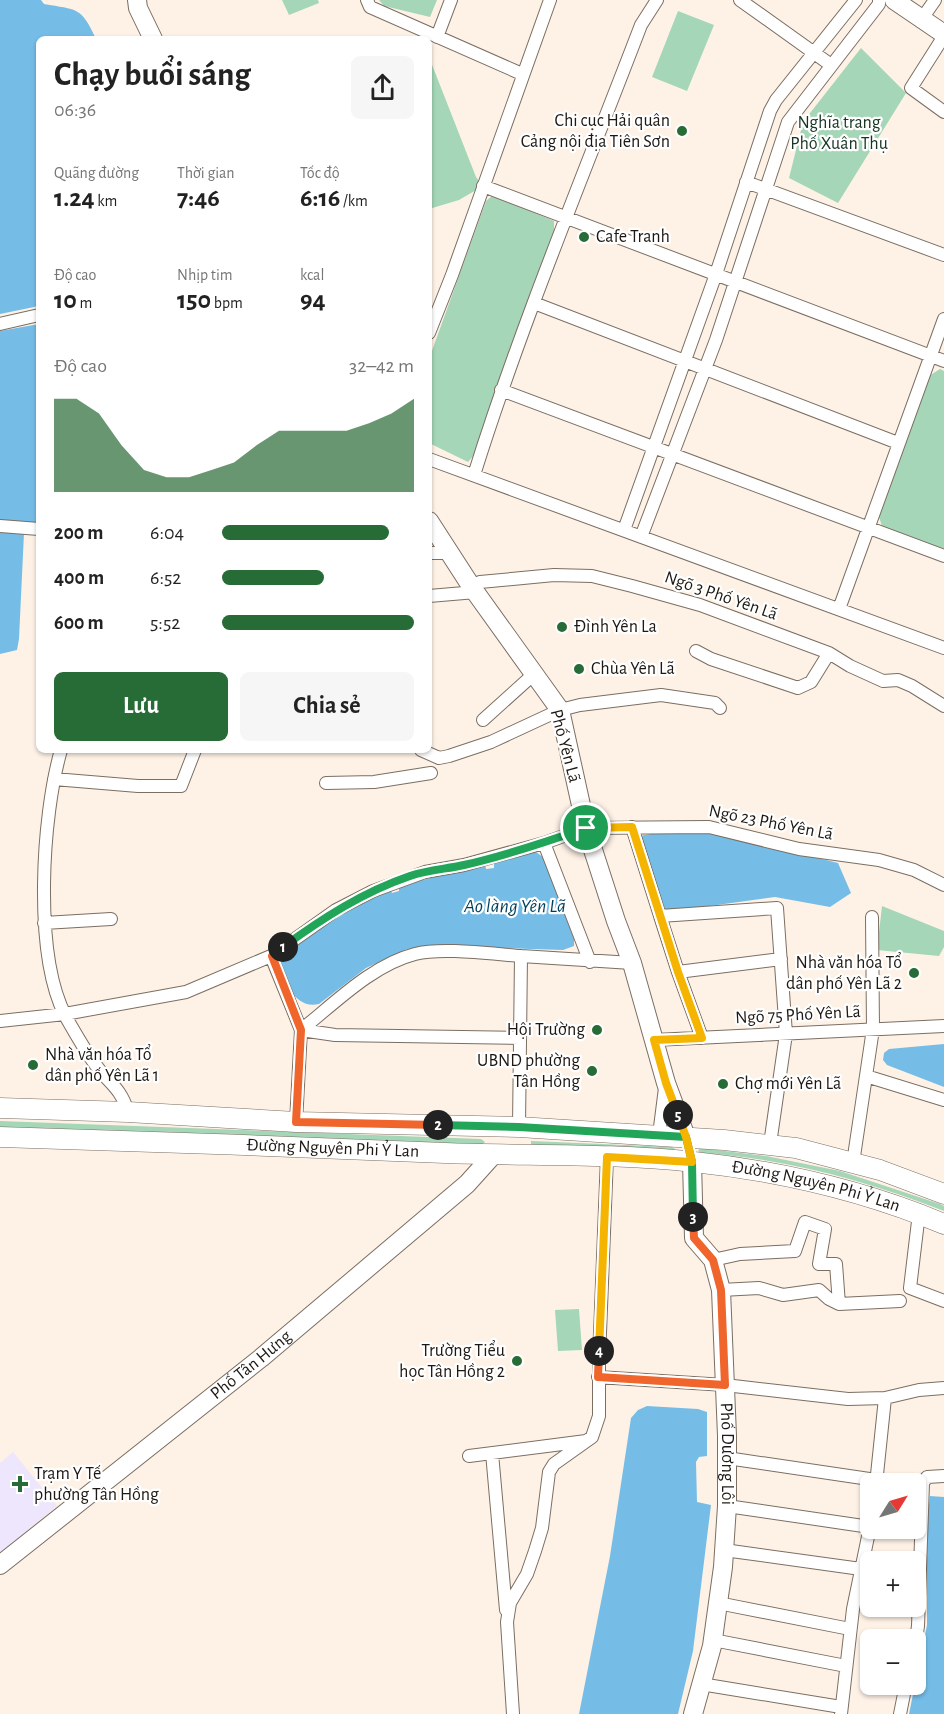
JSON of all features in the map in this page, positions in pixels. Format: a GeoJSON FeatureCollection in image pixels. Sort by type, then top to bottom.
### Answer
{"type":"FeatureCollection","features":[{"type":"Feature","properties":{"kind":"main road","name":"Đường Nguyên Phi Ỷ Lan"},"geometry":{"type":"LineString","coordinates":[[0,1108],[128,1112],[296,1122],[519,1127],[770,1144],[853,1162],[910,1180],[944,1194]]}},
{"type":"Feature","properties":{"kind":"main road"},"geometry":{"type":"LineString","coordinates":[[494,1154],[519,1127]]}},
{"type":"Feature","properties":{"kind":"main road","name":"Đường Nguyên Phi Ỷ Lan"},"geometry":{"type":"LineString","coordinates":[[0,1137],[607,1157],[692,1162],[794,1178],[901,1206],[944,1224]]}},
{"type":"Feature","properties":{"kind":"main road"},"geometry":{"type":"LineString","coordinates":[[686,1137],[692,1162]]}},
{"type":"Feature","properties":{"kind":"street"},"geometry":{"type":"LineString","coordinates":[[137,0],[138,8],[152,36]]}},
{"type":"Feature","properties":{"kind":"street"},"geometry":{"type":"LineString","coordinates":[[367,0],[370,7],[522,74]]}},
{"type":"Feature","properties":{"kind":"street"},"geometry":{"type":"LineString","coordinates":[[437,37],[451,0]]}},
{"type":"Feature","properties":{"kind":"street"},"geometry":{"type":"LineString","coordinates":[[432,325],[550,0]]}},
{"type":"Feature","properties":{"kind":"street"},"geometry":{"type":"LineString","coordinates":[[474,475],[501,390],[641,25],[657,0]]}},
{"type":"Feature","properties":{"kind":"street"},"geometry":{"type":"LineString","coordinates":[[740,0],[831,65]]}},
{"type":"Feature","properties":{"kind":"street"},"geometry":{"type":"LineString","coordinates":[[624,530],[716,274],[770,111],[776,100],[856,0]]}},
{"type":"Feature","properties":{"kind":"street"},"geometry":{"type":"LineString","coordinates":[[642,537],[705,369],[788,122],[879,4],[879,0]]}},
{"type":"Feature","properties":{"kind":"street"},"geometry":{"type":"LineString","coordinates":[[894,0],[944,35],[911,88],[944,112]]}},
{"type":"Feature","properties":{"kind":"street"},"geometry":{"type":"LineString","coordinates":[[921,20],[936,0]]}},
{"type":"Feature","properties":{"kind":"street"},"geometry":{"type":"LineString","coordinates":[[746,182],[944,255]]}},
{"type":"Feature","properties":{"kind":"street"},"geometry":{"type":"LineString","coordinates":[[483,186],[944,361]]}},
{"type":"Feature","properties":{"kind":"street"},"geometry":{"type":"LineString","coordinates":[[534,303],[898,443]]}},
{"type":"Feature","properties":{"kind":"street"},"geometry":{"type":"LineString","coordinates":[[0,324],[36,316]]}},
{"type":"Feature","properties":{"kind":"street"},"geometry":{"type":"LineString","coordinates":[[838,609],[944,319]]}},
{"type":"Feature","properties":{"kind":"street"},"geometry":{"type":"LineString","coordinates":[[501,390],[944,556]]}},
{"type":"Feature","properties":{"kind":"street"},"geometry":{"type":"LineString","coordinates":[[432,460],[944,648]]}},
{"type":"Feature","properties":{"kind":"street"},"geometry":{"type":"LineString","coordinates":[[0,526],[36,529]]}},
{"type":"Feature","properties":{"kind":"street","name":"Phố Yên Lã"},"geometry":{"type":"LineString","coordinates":[[432,526],[473,589],[560,710],[586,828],[632,963],[666,1083],[686,1137]]}},
{"type":"Feature","properties":{"kind":"street"},"geometry":{"type":"LineString","coordinates":[[432,553],[450,553]]}},
{"type":"Feature","properties":{"kind":"street","name":"Ngõ 3 Phố Yên Lã"},"geometry":{"type":"LineString","coordinates":[[432,596],[473,589],[480,582],[554,575],[592,576],[700,605],[828,653],[883,681],[898,680],[944,706]]}},
{"type":"Feature","properties":{"kind":"street"},"geometry":{"type":"LineString","coordinates":[[696,651],[711,660],[798,688],[811,682],[828,653]]}},
{"type":"Feature","properties":{"kind":"street"},"geometry":{"type":"LineString","coordinates":[[483,720],[534,674]]}},
{"type":"Feature","properties":{"kind":"street"},"geometry":{"type":"LineString","coordinates":[[428,753],[439,758],[449,756],[491,742],[560,710],[580,705],[661,695],[715,703],[720,708]]}},
{"type":"Feature","properties":{"kind":"street"},"geometry":{"type":"LineString","coordinates":[[60,753],[54,779],[47,831],[44,923],[53,983],[64,1014],[96,1066],[120,1093],[128,1112]]}},
{"type":"Feature","properties":{"kind":"street"},"geometry":{"type":"LineString","coordinates":[[54,779],[138,786],[181,786],[194,753]]}},
{"type":"Feature","properties":{"kind":"street"},"geometry":{"type":"LineString","coordinates":[[326,783],[374,782],[431,773]]}},
{"type":"Feature","properties":{"kind":"street"},"geometry":{"type":"LineString","coordinates":[[632,827],[678,972],[702,1038]]}},
{"type":"Feature","properties":{"kind":"street","name":"Ngõ 23 Phố Yên Lã"},"geometry":{"type":"LineString","coordinates":[[0,1021],[64,1014],[186,992],[272,956],[336,910],[373,891],[425,872],[464,865],[544,843],[586,828],[709,827],[799,849],[879,860],[914,870],[944,885]]}},
{"type":"Feature","properties":{"kind":"street"},"geometry":{"type":"LineString","coordinates":[[544,843],[590,962]]}},
{"type":"Feature","properties":{"kind":"street"},"geometry":{"type":"LineString","coordinates":[[660,916],[777,908],[786,1034],[770,1144]]}},
{"type":"Feature","properties":{"kind":"street"},"geometry":{"type":"LineString","coordinates":[[853,1162],[873,1029],[872,917]]}},
{"type":"Feature","properties":{"kind":"street"},"geometry":{"type":"LineString","coordinates":[[44,923],[111,919]]}},
{"type":"Feature","properties":{"kind":"street"},"geometry":{"type":"LineString","coordinates":[[301,1030],[369,977],[389,965],[416,954],[454,952],[632,963]]}},
{"type":"Feature","properties":{"kind":"street"},"geometry":{"type":"LineString","coordinates":[[272,956],[301,1030],[296,1122]]}},
{"type":"Feature","properties":{"kind":"street"},"geometry":{"type":"LineString","coordinates":[[519,1127],[521,956]]}},
{"type":"Feature","properties":{"kind":"street"},"geometry":{"type":"LineString","coordinates":[[678,972],[781,959]]}},
{"type":"Feature","properties":{"kind":"street","name":"Ngõ 75 Phố Yên Lã"},"geometry":{"type":"LineString","coordinates":[[654,1040],[944,1026]]}},
{"type":"Feature","properties":{"kind":"street"},"geometry":{"type":"LineString","coordinates":[[301,1030],[334,1035],[520,1038]]}},
{"type":"Feature","properties":{"kind":"street"},"geometry":{"type":"LineString","coordinates":[[866,1076],[944,1100]]}},
{"type":"Feature","properties":{"kind":"street"},"geometry":{"type":"LineString","coordinates":[[659,1135],[666,1083]]}},
{"type":"Feature","properties":{"kind":"street","name":"Phố Tân Hưng"},"geometry":{"type":"LineString","coordinates":[[0,1565],[261,1358],[467,1184],[494,1154]]}},
{"type":"Feature","properties":{"kind":"street"},"geometry":{"type":"LineString","coordinates":[[507,1622],[510,1603],[527,1574],[536,1551],[542,1528],[549,1472],[554,1464],[587,1441],[595,1431],[599,1416],[598,1377],[607,1157]]}},
{"type":"Feature","properties":{"kind":"street","name":"Phố Dương Lôi"},"geometry":{"type":"LineString","coordinates":[[692,1162],[694,1238],[713,1260],[721,1290],[727,1458],[727,1506],[718,1603],[713,1640],[693,1714]]}},
{"type":"Feature","properties":{"kind":"street"},"geometry":{"type":"LineString","coordinates":[[919,1213],[910,1288],[944,1301]]}},
{"type":"Feature","properties":{"kind":"street"},"geometry":{"type":"LineString","coordinates":[[713,1260],[740,1254],[795,1251],[805,1222],[825,1229],[819,1264],[836,1264],[839,1304]]}},
{"type":"Feature","properties":{"kind":"street"},"geometry":{"type":"LineString","coordinates":[[721,1290],[759,1288],[783,1295],[819,1290],[839,1304],[900,1301]]}},
{"type":"Feature","properties":{"kind":"street"},"geometry":{"type":"LineString","coordinates":[[598,1377],[725,1385],[848,1399],[885,1398],[920,1390],[944,1388]]}},
{"type":"Feature","properties":{"kind":"street"},"geometry":{"type":"LineString","coordinates":[[877,1473],[885,1398]]}},
{"type":"Feature","properties":{"kind":"street"},"geometry":{"type":"LineString","coordinates":[[469,1456],[587,1441]]}},
{"type":"Feature","properties":{"kind":"street"},"geometry":{"type":"LineString","coordinates":[[492,1453],[513,1714]]}},
{"type":"Feature","properties":{"kind":"street"},"geometry":{"type":"LineString","coordinates":[[727,1458],[860,1479]]}},
{"type":"Feature","properties":{"kind":"street"},"geometry":{"type":"LineString","coordinates":[[918,1629],[923,1483],[927,1477],[944,1476]]}},
{"type":"Feature","properties":{"kind":"street"},"geometry":{"type":"LineString","coordinates":[[727,1506],[860,1526]]}},
{"type":"Feature","properties":{"kind":"street"},"geometry":{"type":"LineString","coordinates":[[724,1550],[860,1569]]}},
{"type":"Feature","properties":{"kind":"street"},"geometry":{"type":"LineString","coordinates":[[701,1684],[841,1710],[850,1629],[860,1574]]}},
{"type":"Feature","properties":{"kind":"street"},"geometry":{"type":"LineString","coordinates":[[718,1603],[850,1629]]}},
{"type":"Feature","properties":{"kind":"street"},"geometry":{"type":"LineString","coordinates":[[713,1640],[846,1666]]}},
{"type":"Feature","properties":{"kind":"street"},"geometry":{"type":"LineString","coordinates":[[900,1714],[904,1695]]}},
{"type":"Feature","properties":{"kind":"shaded area","name":"Trạm Y Tế phường Tân Hồng"},"geometry":{"type":"Polygon","coordinates":[[[13,1452],[57,1506],[0,1553],[0,1463],[13,1452]]]}},
{"type":"Feature","properties":{"kind":"green space"},"geometry":{"type":"Polygon","coordinates":[[[282,0],[318,0],[319,3],[289,15],[282,0]]]}},
{"type":"Feature","properties":{"kind":"green space"},"geometry":{"type":"Polygon","coordinates":[[[379,0],[437,0],[430,17],[384,6],[379,0]]]}},
{"type":"Feature","properties":{"kind":"green space"},"geometry":{"type":"Polygon","coordinates":[[[678,11],[714,25],[687,91],[652,77],[678,11]]]}},
{"type":"Feature","properties":{"kind":"green space","name":"Nghĩa trang Phố Xuân Thụ"},"geometry":{"type":"Polygon","coordinates":[[[861,48],[906,93],[838,203],[789,178],[803,122],[861,48]]]}},
{"type":"Feature","properties":{"kind":"green space"},"geometry":{"type":"Polygon","coordinates":[[[432,65],[476,177],[483,186],[459,200],[432,208],[432,65]]]}},
{"type":"Feature","properties":{"kind":"green space"},"geometry":{"type":"Polygon","coordinates":[[[493,195],[554,221],[554,234],[475,454],[468,462],[432,444],[432,351],[486,201],[493,195]]]}},
{"type":"Feature","properties":{"kind":"green space"},"geometry":{"type":"Polygon","coordinates":[[[940,369],[944,371],[944,552],[883,529],[879,517],[929,376],[940,369]]]}},
{"type":"Feature","properties":{"kind":"green space"},"geometry":{"type":"Polygon","coordinates":[[[882,906],[944,931],[944,947],[939,956],[877,950],[882,906]]]}},
{"type":"Feature","properties":{"kind":"green space"},"geometry":{"type":"Polygon","coordinates":[[[0,1121],[481,1139],[485,1142],[474,1144],[0,1127],[0,1121]]]}},
{"type":"Feature","properties":{"kind":"green space"},"geometry":{"type":"Polygon","coordinates":[[[531,1141],[672,1147],[675,1149],[673,1151],[531,1145],[531,1141]]]}},
{"type":"Feature","properties":{"kind":"green space"},"geometry":{"type":"Polygon","coordinates":[[[700,1148],[766,1156],[840,1171],[940,1204],[944,1206],[944,1211],[885,1190],[825,1173],[763,1160],[701,1153],[698,1151],[700,1148]]]}},
{"type":"Feature","properties":{"kind":"green space"},"geometry":{"type":"Polygon","coordinates":[[[579,1309],[582,1350],[558,1351],[555,1310],[579,1309]]]}},
{"type":"Feature","properties":{"kind":"water"},"geometry":{"type":"Polygon","coordinates":[[[0,0],[41,0],[44,4],[77,11],[86,20],[94,36],[36,36],[36,307],[0,314],[0,0]]]}},
{"type":"Feature","properties":{"kind":"water"},"geometry":{"type":"Polygon","coordinates":[[[36,325],[36,524],[0,521],[0,331],[36,325]]]}},
{"type":"Feature","properties":{"kind":"water"},"geometry":{"type":"Polygon","coordinates":[[[0,532],[24,533],[17,650],[0,654],[0,532]]]}},
{"type":"Feature","properties":{"kind":"water"},"geometry":{"type":"Polygon","coordinates":[[[694,827],[838,863],[851,893],[830,907],[775,897],[666,912],[639,836],[694,827]]]}},
{"type":"Feature","properties":{"kind":"water","name":"Ao làng Yên Lã"},"geometry":{"type":"Polygon","coordinates":[[[536,852],[543,857],[574,939],[574,946],[563,950],[435,946],[407,949],[366,968],[319,1004],[303,1003],[287,985],[280,962],[284,956],[361,903],[390,889],[392,893],[399,891],[399,886],[485,864],[486,869],[494,868],[494,863],[536,852]]]}},
{"type":"Feature","properties":{"kind":"water"},"geometry":{"type":"Polygon","coordinates":[[[944,1044],[944,1087],[887,1065],[883,1060],[884,1053],[889,1049],[944,1044]]]}},
{"type":"Feature","properties":{"kind":"water"},"geometry":{"type":"Polygon","coordinates":[[[647,1406],[698,1409],[707,1412],[707,1456],[699,1457],[696,1462],[697,1502],[711,1505],[693,1651],[678,1714],[579,1714],[610,1556],[631,1418],[638,1410],[647,1406]]]}},
{"type":"Feature","properties":{"kind":"water"},"geometry":{"type":"Polygon","coordinates":[[[930,1496],[944,1497],[944,1714],[909,1714],[913,1695],[926,1695],[927,1523],[930,1496]]]}},
{"type":"Feature","properties":{"kind":"place","name":"Chi cục Hải quân Cảng nội địa Tiên Sơn"},"geometry":{"type":"Point","coordinates":[682,131]}},
{"type":"Feature","properties":{"kind":"place","name":"Cafe Tranh"},"geometry":{"type":"Point","coordinates":[584,237]}},
{"type":"Feature","properties":{"kind":"place","name":"Đình Yên La"},"geometry":{"type":"Point","coordinates":[562,627]}},
{"type":"Feature","properties":{"kind":"place","name":"Chùa Yên Lã"},"geometry":{"type":"Point","coordinates":[579,669]}},
{"type":"Feature","properties":{"kind":"place","name":"Nhà văn hóa Tổ dân phố Yên Lã 2"},"geometry":{"type":"Point","coordinates":[914,973]}},
{"type":"Feature","properties":{"kind":"place","name":"Hội Trường"},"geometry":{"type":"Point","coordinates":[597,1030]}},
{"type":"Feature","properties":{"kind":"place","name":"Nhà văn hóa Tổ dân phố Yên Lã 1"},"geometry":{"type":"Point","coordinates":[33,1065]}},
{"type":"Feature","properties":{"kind":"place","name":"UBND phường Tân Hồng"},"geometry":{"type":"Point","coordinates":[592,1071]}},
{"type":"Feature","properties":{"kind":"place","name":"Chợ mới Yên Lã"},"geometry":{"type":"Point","coordinates":[723,1084]}},
{"type":"Feature","properties":{"kind":"place","name":"Trường Tiểu học Tân Hồng 2"},"geometry":{"type":"Point","coordinates":[517,1361]}},
{"type":"Feature","properties":{"kind":"place","name":"Trạm Y Tế phường Tân Hồng"},"geometry":{"type":"Point","coordinates":[20,1484]}},
{"type":"Feature","properties":{"kind":"route"},"geometry":{"type":"LineString","coordinates":[[586,828],[544,843],[464,865],[425,872],[373,891],[336,910],[272,956],[301,1030],[296,1122],[519,1127],[686,1137],[692,1162],[694,1238],[713,1260],[721,1290],[725,1385],[598,1377],[607,1157],[692,1162],[686,1137],[666,1083],[654,1040],[702,1038],[678,972],[632,827],[586,828]]}}]}
